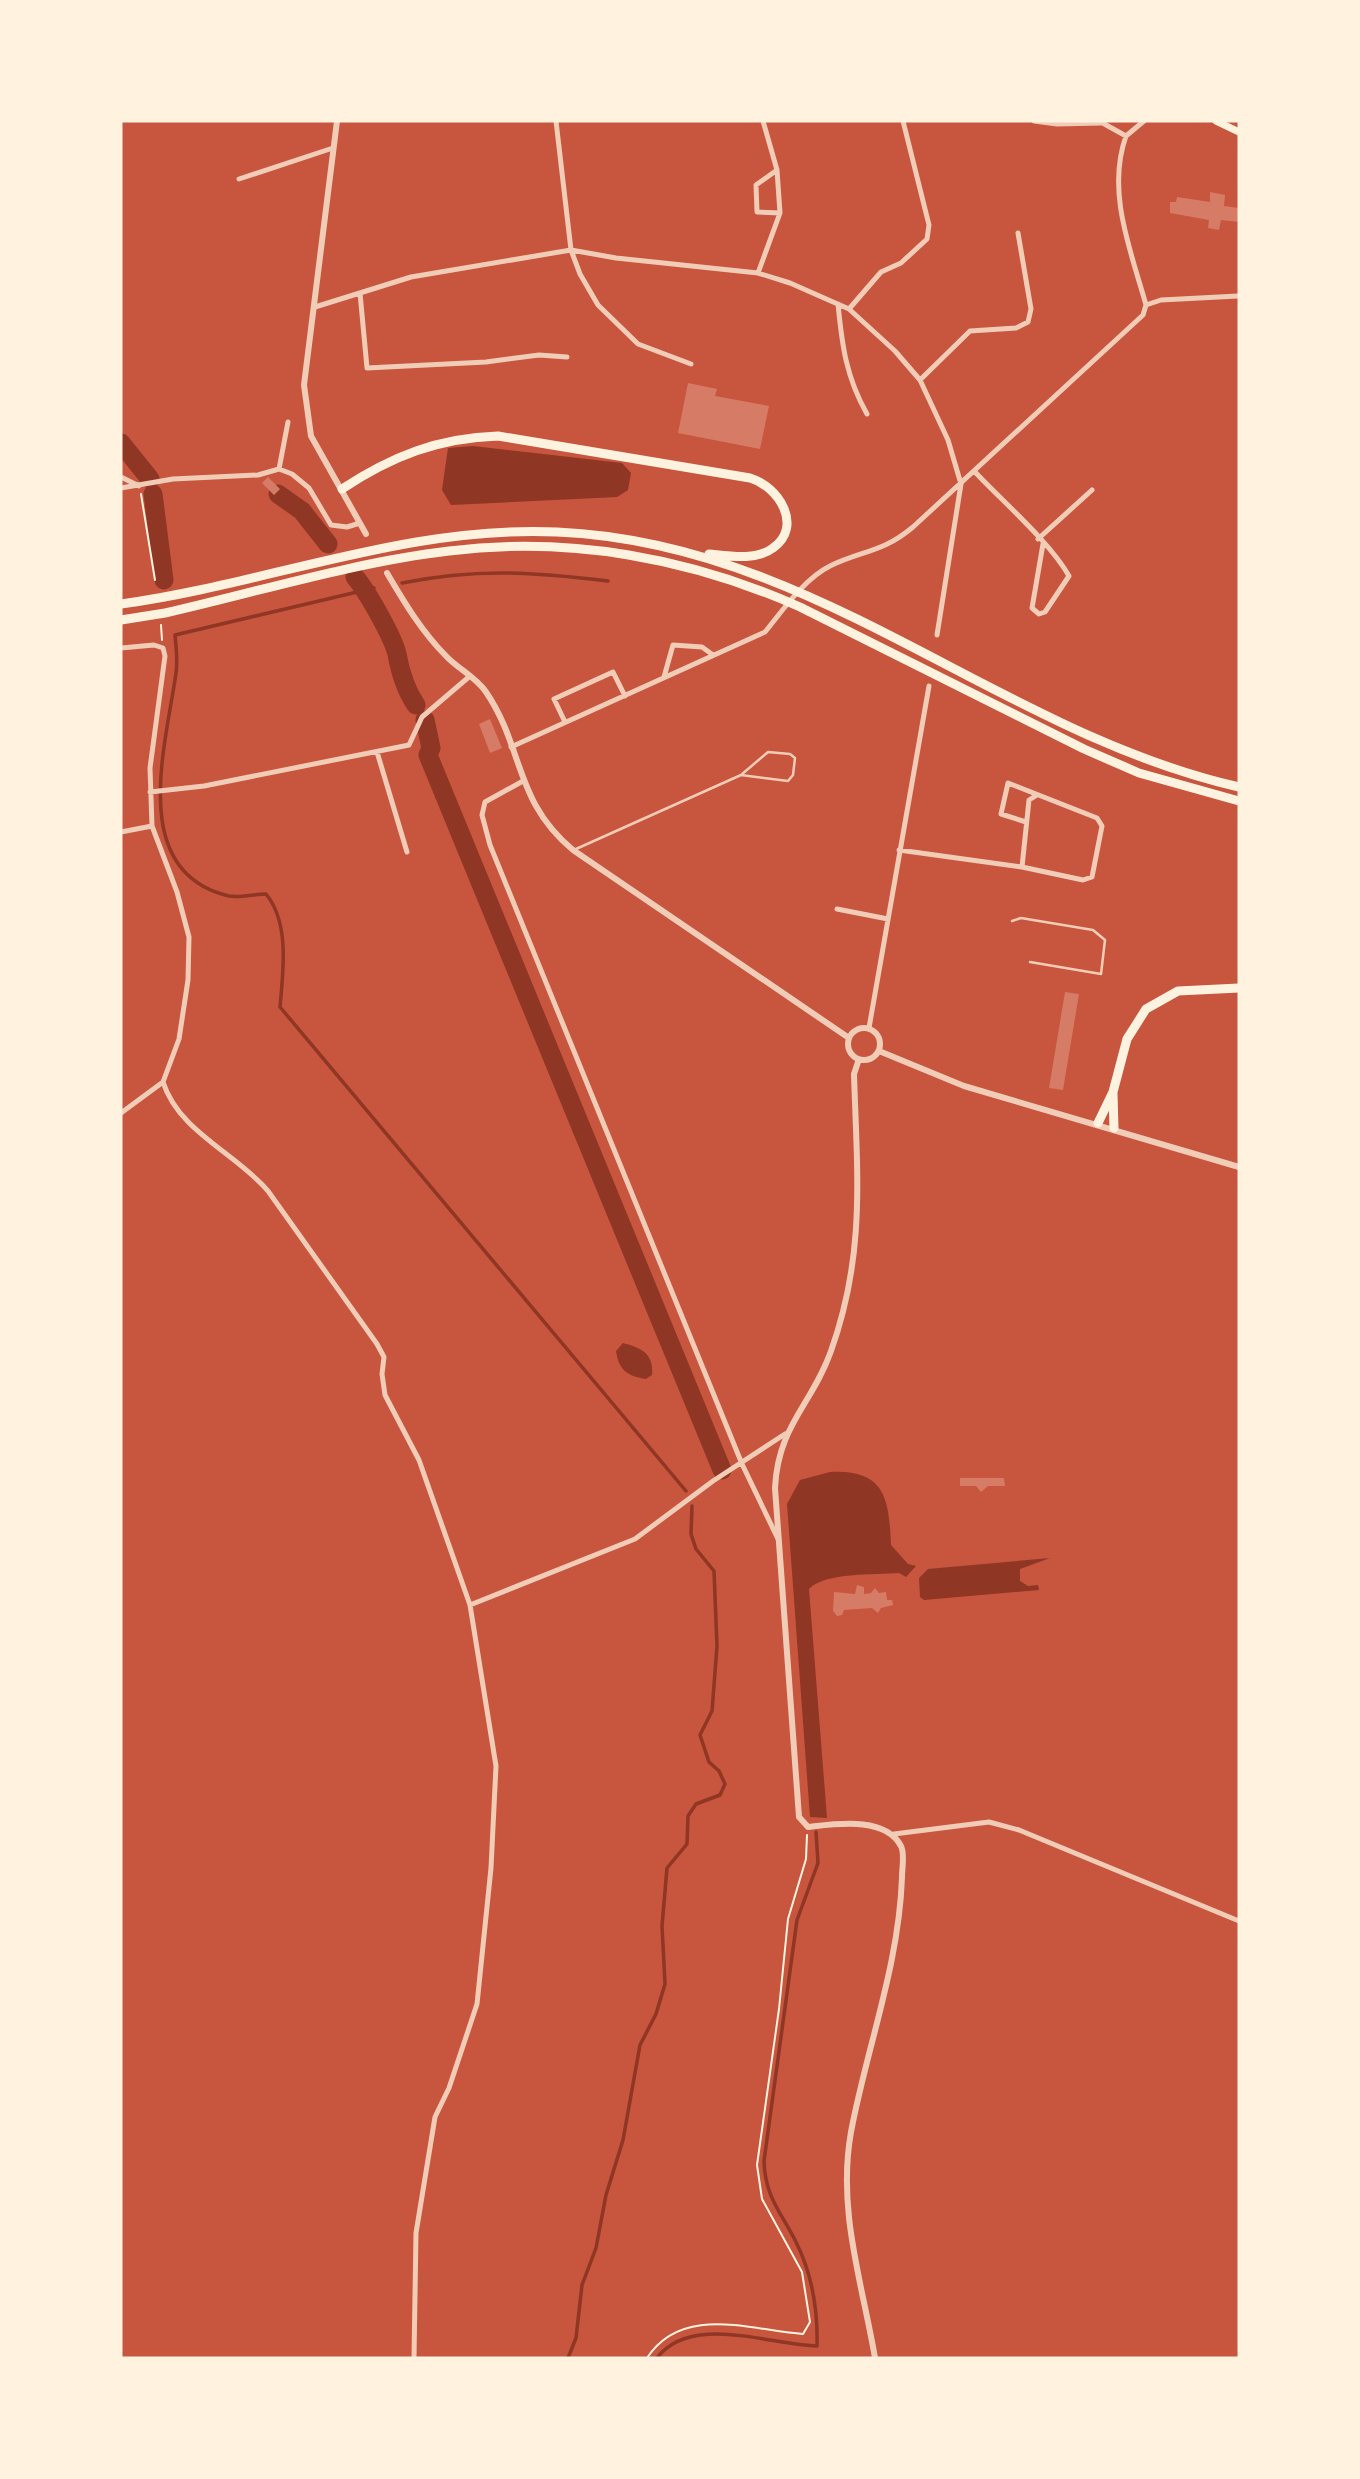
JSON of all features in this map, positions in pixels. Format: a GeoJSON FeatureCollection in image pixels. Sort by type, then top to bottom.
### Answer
{"type":"FeatureCollection","features":[{"type":"Feature","properties":{"kind":"highway"},"geometry":{"type":"LineString","coordinates":[[121,604],[162,598],[388,546],[482,532],[558,532],[634,540],[697,553],[745,557],[773,548],[780,541],[786,522],[782,501],[764,482],[498,436],[458,438],[417,448],[380,465],[341,489]]}},
{"type":"Feature","properties":{"kind":"highway"},"geometry":{"type":"LineString","coordinates":[[121,620],[164,613],[394,561],[482,548],[556,548],[620,553],[670,561],[723,576],[787,601],[1084,750],[1139,773],[1239,801]]}},
{"type":"Feature","properties":{"kind":"highway"},"geometry":{"type":"LineString","coordinates":[[697,553],[810,595],[1143,759],[1239,787]]}},
{"type":"Feature","properties":{"kind":"highway"},"geometry":{"type":"LineString","coordinates":[[1098,1124],[1113,1093],[1127,1039],[1146,1009],[1178,991],[1239,988]]}},
{"type":"Feature","properties":{"kind":"highway"},"geometry":{"type":"LineString","coordinates":[[1113,1093],[1114,1128]]}},
{"type":"Feature","properties":{"kind":"main road"},"geometry":{"type":"LineString","coordinates":[[1216,121],[1239,132]]}},
{"type":"Feature","properties":{"kind":"street"},"geometry":{"type":"LineString","coordinates":[[337,121],[304,385],[305,406],[311,436],[366,534]]}},
{"type":"Feature","properties":{"kind":"street"},"geometry":{"type":"LineString","coordinates":[[556,121],[572,250],[580,274],[598,305],[638,344],[691,364]]}},
{"type":"Feature","properties":{"kind":"street"},"geometry":{"type":"LineString","coordinates":[[758,273],[780,213],[777,170],[763,121]]}},
{"type":"Feature","properties":{"kind":"street"},"geometry":{"type":"LineString","coordinates":[[849,309],[881,272],[892,264],[901,263],[927,239],[929,225],[903,121]]}},
{"type":"Feature","properties":{"kind":"street"},"geometry":{"type":"LineString","coordinates":[[1034,121],[1080,125],[1100,122],[1126,136]]}},
{"type":"Feature","properties":{"kind":"street"},"geometry":{"type":"LineString","coordinates":[[511,747],[765,632],[777,615],[821,572],[898,540],[1143,315],[1146,304],[1121,213],[1118,178],[1126,136],[1144,121]]}},
{"type":"Feature","properties":{"kind":"street"},"geometry":{"type":"LineString","coordinates":[[239,179],[333,148]]}},
{"type":"Feature","properties":{"kind":"street"},"geometry":{"type":"LineString","coordinates":[[777,170],[756,185],[757,212],[780,213]]}},
{"type":"Feature","properties":{"kind":"street"},"geometry":{"type":"LineString","coordinates":[[920,380],[970,331],[1016,328],[1028,321],[1031,309],[1018,233]]}},
{"type":"Feature","properties":{"kind":"street"},"geometry":{"type":"LineString","coordinates":[[315,307],[411,277],[572,250],[615,258],[758,273],[790,283],[849,309],[895,351],[920,380],[948,440],[961,484],[937,635]]}},
{"type":"Feature","properties":{"kind":"street"},"geometry":{"type":"LineString","coordinates":[[360,293],[367,368],[486,362],[539,355],[568,357]]}},
{"type":"Feature","properties":{"kind":"street"},"geometry":{"type":"LineString","coordinates":[[1146,304],[1161,300],[1238,295],[1239,303]]}},
{"type":"Feature","properties":{"kind":"street"},"geometry":{"type":"LineString","coordinates":[[838,304],[843,360],[849,369],[854,391],[867,414]]}},
{"type":"Feature","properties":{"kind":"street"},"geometry":{"type":"LineString","coordinates":[[279,469],[288,422]]}},
{"type":"Feature","properties":{"kind":"street"},"geometry":{"type":"LineString","coordinates":[[121,488],[258,475],[279,469],[292,474],[309,488],[331,525],[347,527],[360,523]]}},
{"type":"Feature","properties":{"kind":"street"},"geometry":{"type":"LineString","coordinates":[[975,472],[1043,544],[1069,576],[1045,612],[1039,614],[1032,608],[1043,544]]}},
{"type":"Feature","properties":{"kind":"street"},"geometry":{"type":"LineString","coordinates":[[121,477],[143,485]]}},
{"type":"Feature","properties":{"kind":"street"},"geometry":{"type":"LineString","coordinates":[[1038,539],[1092,490]]}},
{"type":"Feature","properties":{"kind":"street"},"geometry":{"type":"LineString","coordinates":[[387,573],[420,625],[443,654],[485,690],[523,781],[545,825],[573,850],[849,1038]]}},
{"type":"Feature","properties":{"kind":"street"},"geometry":{"type":"LineString","coordinates":[[121,648],[154,645],[163,648],[165,656],[150,768],[152,826],[177,892],[189,937],[188,980],[178,1039],[163,1082],[121,1113]]}},
{"type":"Feature","properties":{"kind":"street"},"geometry":{"type":"LineString","coordinates":[[664,677],[673,645],[702,647],[713,655]]}},
{"type":"Feature","properties":{"kind":"street"},"geometry":{"type":"LineString","coordinates":[[565,722],[554,699],[613,672],[625,696]]}},
{"type":"Feature","properties":{"kind":"street"},"geometry":{"type":"LineString","coordinates":[[150,792],[409,745],[422,717],[470,676]]}},
{"type":"Feature","properties":{"kind":"street"},"geometry":{"type":"LineString","coordinates":[[869,1028],[929,686]]}},
{"type":"Feature","properties":{"kind":"street"},"geometry":{"type":"LineString","coordinates":[[377,752],[407,852]]}},
{"type":"Feature","properties":{"kind":"street"},"geometry":{"type":"LineString","coordinates":[[523,781],[485,802],[483,824],[742,1464],[778,1539]]}},
{"type":"Feature","properties":{"kind":"street"},"geometry":{"type":"LineString","coordinates":[[899,850],[1022,867],[1083,880],[1094,874],[1102,826],[1099,820],[1012,782],[1005,785],[1001,814],[1026,822]]}},
{"type":"Feature","properties":{"kind":"street"},"geometry":{"type":"LineString","coordinates":[[1022,867],[1030,800],[1037,795]]}},
{"type":"Feature","properties":{"kind":"street"},"geometry":{"type":"LineString","coordinates":[[121,832],[152,826]]}},
{"type":"Feature","properties":{"kind":"street"},"geometry":{"type":"LineString","coordinates":[[837,909],[888,919]]}},
{"type":"Feature","properties":{"kind":"street"},"geometry":{"type":"LineString","coordinates":[[859,1028],[869,1028],[879,1037],[878,1051],[872,1058],[859,1059],[848,1048],[849,1038],[859,1028]]}},
{"type":"Feature","properties":{"kind":"street"},"geometry":{"type":"LineString","coordinates":[[878,1051],[964,1086],[1239,1167]]}},
{"type":"Feature","properties":{"kind":"street"},"geometry":{"type":"LineString","coordinates":[[859,1059],[854,1074],[859,1188],[853,1259],[831,1352],[814,1387],[785,1434],[776,1465],[778,1539],[799,1817],[808,1827],[856,1824],[894,1834],[989,1822],[1019,1830],[1239,1921]]}},
{"type":"Feature","properties":{"kind":"street"},"geometry":{"type":"LineString","coordinates":[[163,1082],[167,1095],[191,1126],[256,1176],[380,1350],[384,1357],[382,1374],[385,1395],[419,1461],[470,1605],[496,1766],[491,1868],[477,2004],[449,2088],[435,2117],[418,2220],[414,2358]]}},
{"type":"Feature","properties":{"kind":"street"},"geometry":{"type":"LineString","coordinates":[[470,1605],[635,1539],[712,1481],[785,1434]]}},
{"type":"Feature","properties":{"kind":"street"},"geometry":{"type":"LineString","coordinates":[[875,2358],[850,2233],[846,2187],[851,2133],[894,1955],[903,1850],[894,1834]]}},
{"type":"Feature","properties":{"kind":"lane"},"geometry":{"type":"LineString","coordinates":[[573,850],[741,775],[768,752],[790,754],[795,758],[793,775],[788,781],[741,775]]}},
{"type":"Feature","properties":{"kind":"lane"},"geometry":{"type":"LineString","coordinates":[[1012,921],[1021,918],[1093,930],[1105,940],[1101,974],[1030,962]]}},
{"type":"Feature","properties":{"kind":"path"},"geometry":{"type":"LineString","coordinates":[[143,485],[155,580]]}},
{"type":"Feature","properties":{"kind":"path"},"geometry":{"type":"LineString","coordinates":[[161,625],[163,648]]}},
{"type":"Feature","properties":{"kind":"path"},"geometry":{"type":"LineString","coordinates":[[647,2358],[665,2336],[678,2329],[733,2325],[803,2334],[808,2330],[810,2322],[802,2272],[762,2199],[757,2165],[779,2009],[788,1919],[806,1859],[808,1827]]}},
{"type":"Feature","properties":{"kind":"shaded area"},"geometry":{"type":"Polygon","coordinates":[[[473,446],[622,463],[631,473],[628,490],[617,497],[451,505],[442,490],[448,448],[473,446]]]}},
{"type":"Feature","properties":{"kind":"shaded area"},"geometry":{"type":"Polygon","coordinates":[[[623,1343],[636,1347],[649,1357],[652,1375],[646,1379],[640,1378],[622,1368],[616,1351],[623,1343]]]}},
{"type":"Feature","properties":{"kind":"shaded area"},"geometry":{"type":"Polygon","coordinates":[[[830,1472],[849,1472],[863,1476],[881,1490],[889,1514],[891,1545],[908,1564],[916,1566],[906,1577],[899,1573],[851,1575],[826,1580],[809,1589],[827,1818],[810,1817],[787,1504],[800,1480],[830,1472]]]}},
{"type":"Feature","properties":{"kind":"shaded area"},"geometry":{"type":"Polygon","coordinates":[[[1050,1558],[1020,1569],[1020,1581],[1028,1586],[1038,1585],[1039,1590],[924,1600],[920,1597],[919,1578],[928,1569],[1050,1558]]]}},
{"type":"Feature","properties":{"kind":"building"},"geometry":{"type":"Polygon","coordinates":[[[1210,192],[1225,195],[1224,206],[1239,208],[1239,222],[1221,220],[1219,230],[1208,228],[1209,220],[1170,213],[1170,202],[1176,202],[1177,197],[1210,202],[1210,192]]]}},
{"type":"Feature","properties":{"kind":"building"},"geometry":{"type":"Polygon","coordinates":[[[688,383],[717,389],[715,396],[769,406],[760,449],[678,433],[688,383]]]}},
{"type":"Feature","properties":{"kind":"building"},"geometry":{"type":"Polygon","coordinates":[[[268,477],[280,489],[274,495],[262,483],[268,477]]]}},
{"type":"Feature","properties":{"kind":"building"},"geometry":{"type":"Polygon","coordinates":[[[490,719],[502,748],[490,753],[479,724],[490,719]]]}},
{"type":"Feature","properties":{"kind":"building"},"geometry":{"type":"Polygon","coordinates":[[[1065,992],[1079,994],[1063,1090],[1049,1088],[1065,992]]]}},
{"type":"Feature","properties":{"kind":"building"},"geometry":{"type":"Polygon","coordinates":[[[960,1478],[1004,1478],[1005,1486],[988,1486],[981,1492],[976,1486],[960,1486],[960,1478]]]}},
{"type":"Feature","properties":{"kind":"building"},"geometry":{"type":"Polygon","coordinates":[[[857,1585],[864,1587],[864,1594],[871,1593],[875,1588],[879,1593],[886,1592],[887,1600],[892,1600],[893,1605],[881,1608],[878,1613],[872,1608],[844,1610],[842,1615],[837,1616],[833,1611],[834,1592],[855,1594],[857,1585]]]}},
{"type":"Feature","properties":{"kind":"waterway"},"geometry":{"type":"LineString","coordinates":[[121,443],[150,479]]}},
{"type":"Feature","properties":{"kind":"waterway"},"geometry":{"type":"LineString","coordinates":[[153,494],[164,580]]}},
{"type":"Feature","properties":{"kind":"waterway"},"geometry":{"type":"LineString","coordinates":[[278,494],[302,511],[328,544]]}},
{"type":"Feature","properties":{"kind":"waterway"},"geometry":{"type":"LineString","coordinates":[[402,583],[480,573],[555,575],[608,581]]}},
{"type":"Feature","properties":{"kind":"waterway"},"geometry":{"type":"LineString","coordinates":[[355,577],[373,603],[390,637],[404,680],[416,705]]}},
{"type":"Feature","properties":{"kind":"waterway"},"geometry":{"type":"LineString","coordinates":[[374,588],[175,635],[177,668],[161,769],[160,802],[165,834],[176,861],[197,882],[229,896],[266,894],[274,906],[282,933],[280,1007],[686,1491]]}},
{"type":"Feature","properties":{"kind":"waterway"},"geometry":{"type":"LineString","coordinates":[[425,720],[431,748],[428,755],[722,1470]]}},
{"type":"Feature","properties":{"kind":"waterway"},"geometry":{"type":"LineString","coordinates":[[568,2358],[576,2338],[582,2285],[596,2248],[606,2195],[623,2140],[640,2045],[656,2014],[665,1984],[662,1926],[667,1868],[687,1844],[688,1816],[696,1804],[720,1795],[725,1784],[719,1771],[709,1762],[700,1735],[712,1711],[717,1646],[714,1571],[696,1549],[691,1534],[692,1506]]}},
{"type":"Feature","properties":{"kind":"waterway"},"geometry":{"type":"LineString","coordinates":[[657,2358],[672,2345],[690,2337],[710,2334],[817,2346],[815,2305],[810,2278],[795,2240],[770,2194],[764,2161],[797,1920],[818,1863],[816,1832]]}}]}
